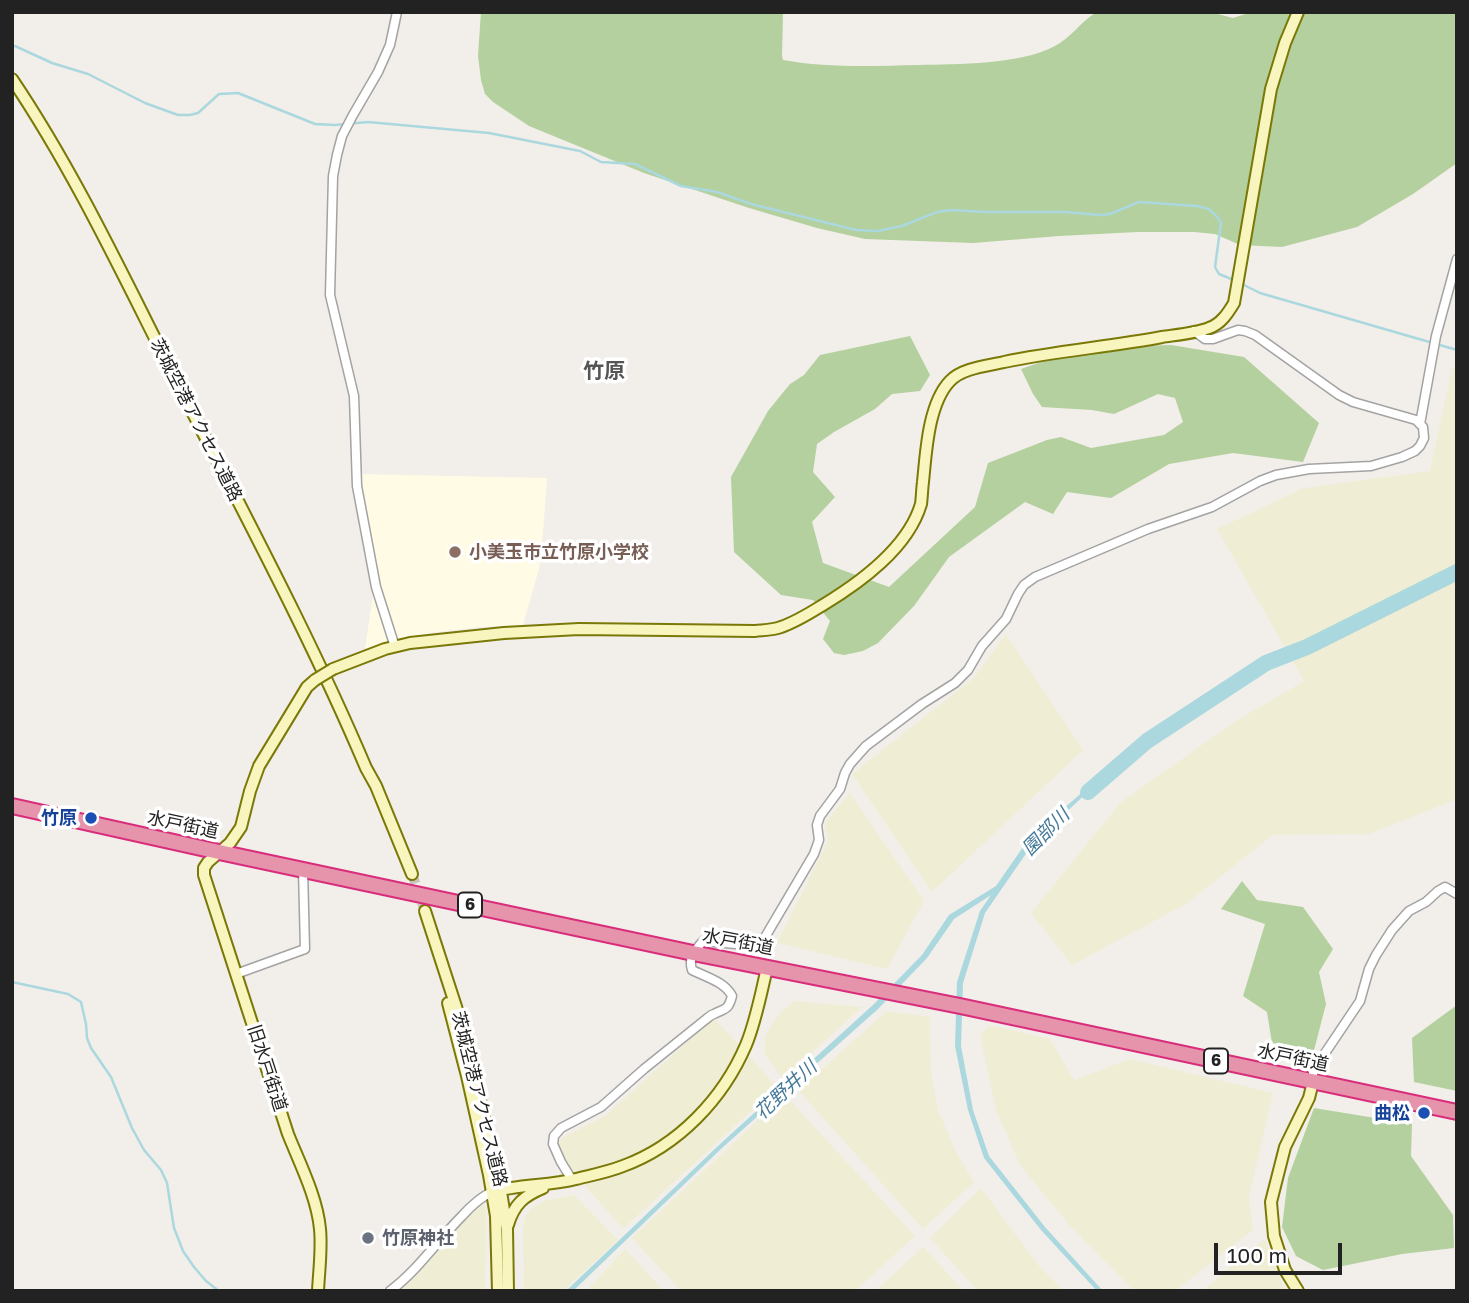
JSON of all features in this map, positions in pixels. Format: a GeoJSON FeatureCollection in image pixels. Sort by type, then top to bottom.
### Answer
{"type":"FeatureCollection","features":[{"type":"Feature","properties":{"kind":"highway","name":"水戸街道"},"geometry":{"type":"LineString","coordinates":[[12,806],[693,953],[944,1003],[1457,1112]]}},
{"type":"Feature","properties":{"kind":"street"},"geometry":{"type":"LineString","coordinates":[[395,647],[376,587],[359,499],[354,396],[330,295],[333,176],[337,155],[342,136],[390,45],[397,12]]}},
{"type":"Feature","properties":{"kind":"street"},"geometry":{"type":"LineString","coordinates":[[219,852],[230,843],[241,827],[259,766],[307,687],[333,669],[410,643],[457,638],[554,631],[755,631],[782,627],[855,585],[904,538],[914,522],[921,502],[927,447],[938,398],[949,381],[960,373],[1048,353],[1133,343],[1195,331],[1209,328],[1221,321],[1234,303],[1271,89],[1298,12]]}},
{"type":"Feature","properties":{"kind":"street","name":"茨城空港アクセス道路"},"geometry":{"type":"LineString","coordinates":[[12,79],[34,111],[91,213],[303,630],[376,786],[409,874]]}},
{"type":"Feature","properties":{"kind":"street"},"geometry":{"type":"LineString","coordinates":[[1420,424],[1436,336],[1457,259]]}},
{"type":"Feature","properties":{"kind":"street"},"geometry":{"type":"LineString","coordinates":[[572,1180],[554,1144],[554,1136],[561,1128],[601,1107],[705,1020],[730,1005],[732,996],[729,990],[692,970],[690,962],[693,953],[703,941],[757,946],[761,944],[814,854],[819,840],[817,825],[820,816],[840,789],[850,764],[866,746],[955,683],[968,670],[982,646],[1006,619],[1024,585],[1035,577],[1148,529],[1212,507],[1276,475],[1309,469],[1371,466],[1415,451],[1424,438],[1423,427],[1416,420],[1353,402],[1339,395],[1255,335],[1238,330],[1213,339],[1205,339],[1195,331]]}},
{"type":"Feature","properties":{"kind":"street","name":"旧水戸街道"},"geometry":{"type":"LineString","coordinates":[[219,852],[204,868],[204,875],[288,1134],[318,1217],[321,1243],[318,1291]]}},
{"type":"Feature","properties":{"kind":"street"},"geometry":{"type":"LineString","coordinates":[[236,974],[305,949],[303,869]]}},
{"type":"Feature","properties":{"kind":"street"},"geometry":{"type":"LineString","coordinates":[[1298,1291],[1284,1270],[1274,1236],[1271,1202],[1285,1147],[1308,1098],[1313,1071],[1360,1001],[1376,955],[1392,930],[1409,911],[1426,902],[1437,891],[1445,887],[1457,894]]}},
{"type":"Feature","properties":{"kind":"street","name":"茨城空港アクセス道路"},"geometry":{"type":"LineString","coordinates":[[422,911],[460,1019],[507,1229],[508,1291]]}},
{"type":"Feature","properties":{"kind":"street"},"geometry":{"type":"LineString","coordinates":[[390,1291],[407,1277],[475,1202],[497,1191],[572,1180],[624,1166],[669,1142],[704,1111],[727,1080],[746,1045],[767,968]]}},
{"type":"Feature","properties":{"kind":"street"},"geometry":{"type":"LineString","coordinates":[[507,1229],[519,1201],[555,1183]]}},
{"type":"Feature","properties":{"kind":"street","name":"茨城空港アクセス道路"},"geometry":{"type":"LineString","coordinates":[[497,1191],[498,1291]]}},
{"type":"Feature","properties":{"kind":"shaded area","name":"小美玉市立竹原小学校"},"geometry":{"type":"Polygon","coordinates":[[[360,474],[547,478],[539,569],[523,625],[430,633],[365,648],[373,595],[360,474]]]}},
{"type":"Feature","properties":{"kind":"green space"},"geometry":{"type":"Polygon","coordinates":[[[481,12],[783,12],[783,60],[867,66],[969,64],[1024,57],[1061,43],[1097,12],[1210,12],[1233,18],[1252,12],[1457,12],[1457,163],[1413,194],[1357,227],[1282,247],[1240,245],[1215,234],[1194,232],[1138,232],[973,243],[865,239],[749,208],[644,173],[529,126],[485,94],[478,56],[481,12]]]}},
{"type":"Feature","properties":{"kind":"green space"},"geometry":{"type":"Polygon","coordinates":[[[910,336],[930,375],[920,391],[892,394],[875,409],[817,444],[813,472],[835,497],[812,522],[823,563],[889,587],[975,507],[988,463],[1061,437],[1091,448],[1164,435],[1183,422],[1175,398],[1158,394],[1114,414],[1042,407],[1021,369],[1067,353],[1103,347],[1171,345],[1244,357],[1319,423],[1303,462],[1233,453],[1169,464],[1111,498],[1067,492],[1053,514],[1025,502],[949,557],[914,606],[878,643],[863,651],[844,655],[834,653],[823,639],[830,621],[813,600],[781,595],[734,552],[731,477],[768,411],[790,384],[804,375],[820,355],[910,336]]]}},
{"type":"Feature","properties":{"kind":"green space"},"geometry":{"type":"Polygon","coordinates":[[[1452,368],[1457,369],[1457,799],[1369,834],[1273,835],[1186,904],[1072,965],[1031,913],[1121,802],[1236,721],[1304,681],[1217,529],[1304,488],[1430,471],[1452,368]]]}},
{"type":"Feature","properties":{"kind":"green space"},"geometry":{"type":"Polygon","coordinates":[[[1006,634],[1083,750],[932,892],[852,774],[974,678],[1006,634]]]}},
{"type":"Feature","properties":{"kind":"green space"},"geometry":{"type":"Polygon","coordinates":[[[850,793],[924,901],[887,969],[777,943],[828,841],[825,823],[850,793]]]}},
{"type":"Feature","properties":{"kind":"green space"},"geometry":{"type":"Polygon","coordinates":[[[1242,881],[1257,900],[1303,907],[1333,949],[1319,972],[1326,1004],[1312,1058],[1272,1043],[1267,1012],[1243,996],[1265,924],[1221,909],[1242,881]]]}},
{"type":"Feature","properties":{"kind":"green space"},"geometry":{"type":"Polygon","coordinates":[[[794,1001],[862,1007],[783,1079],[764,1053],[765,1036],[779,1014],[794,1001]]]}},
{"type":"Feature","properties":{"kind":"green space"},"geometry":{"type":"Polygon","coordinates":[[[1457,1005],[1457,1091],[1414,1082],[1412,1038],[1457,1005]]]}},
{"type":"Feature","properties":{"kind":"green space"},"geometry":{"type":"Polygon","coordinates":[[[887,1011],[930,1017],[931,1073],[938,1110],[957,1154],[974,1182],[923,1229],[798,1090],[887,1011]]]}},
{"type":"Feature","properties":{"kind":"green space"},"geometry":{"type":"Polygon","coordinates":[[[714,1018],[777,1087],[623,1229],[559,1156],[557,1144],[563,1137],[605,1116],[714,1018]]]}},
{"type":"Feature","properties":{"kind":"green space"},"geometry":{"type":"Polygon","coordinates":[[[989,1025],[1050,1039],[1074,1080],[1130,1059],[1273,1093],[1249,1197],[1253,1230],[1175,1291],[1134,1291],[1070,1226],[1020,1165],[996,1110],[980,1036],[989,1025]]]}},
{"type":"Feature","properties":{"kind":"green space"},"geometry":{"type":"Polygon","coordinates":[[[785,1095],[915,1236],[855,1291],[681,1291],[632,1238],[785,1095]]]}},
{"type":"Feature","properties":{"kind":"green space"},"geometry":{"type":"Polygon","coordinates":[[[1314,1108],[1412,1124],[1411,1156],[1453,1215],[1454,1248],[1402,1254],[1323,1270],[1296,1256],[1282,1227],[1288,1178],[1314,1108]]]}},
{"type":"Feature","properties":{"kind":"green space"},"geometry":{"type":"Polygon","coordinates":[[[981,1188],[1039,1266],[1064,1291],[978,1291],[930,1238],[981,1188]]]}},
{"type":"Feature","properties":{"kind":"green space"},"geometry":{"type":"Polygon","coordinates":[[[574,1195],[618,1240],[563,1291],[526,1291],[523,1229],[525,1217],[531,1208],[544,1201],[574,1195]]]}},
{"type":"Feature","properties":{"kind":"green space"},"geometry":{"type":"Polygon","coordinates":[[[481,1203],[486,1206],[485,1291],[396,1291],[431,1260],[481,1203]]]}},
{"type":"Feature","properties":{"kind":"green space"},"geometry":{"type":"Polygon","coordinates":[[[1265,1239],[1285,1291],[1202,1291],[1265,1239]]]}},
{"type":"Feature","properties":{"kind":"green space"},"geometry":{"type":"Polygon","coordinates":[[[923,1247],[964,1291],[875,1291],[923,1247]]]}},
{"type":"Feature","properties":{"kind":"green space"},"geometry":{"type":"Polygon","coordinates":[[[625,1249],[664,1291],[586,1291],[625,1249]]]}},
{"type":"Feature","properties":{"kind":"water","name":"花野井川"},"geometry":{"type":"Polygon","coordinates":[[[1145,739],[1034,842],[985,913],[963,983],[961,1046],[973,1110],[989,1156],[1045,1227],[1103,1291],[1097,1291],[1041,1230],[984,1158],[968,1110],[955,1046],[957,982],[980,911],[991,895],[954,919],[927,958],[878,1009],[722,1148],[573,1291],[566,1291],[719,1145],[874,1004],[922,955],[949,915],[996,886],[1030,837],[1145,739]]]}},
{"type":"Feature","properties":{"kind":"waterway"},"geometry":{"type":"LineString","coordinates":[[15,46],[52,63],[88,74],[145,103],[178,115],[198,113],[219,94],[238,93],[315,124],[368,122],[489,133],[580,151],[601,162],[635,164],[681,186],[717,192],[751,204],[856,230],[878,231],[902,226],[937,212],[951,210],[1100,215],[1110,214],[1139,202],[1197,206],[1209,209],[1219,219],[1221,223],[1215,267],[1219,274],[1236,281]]}},
{"type":"Feature","properties":{"kind":"waterway"},"geometry":{"type":"LineString","coordinates":[[1242,284],[1260,293],[1457,350]]}},
{"type":"Feature","properties":{"kind":"waterway","name":"園部川"},"geometry":{"type":"LineString","coordinates":[[1088,792],[1147,741],[1266,663],[1307,647],[1457,572]]}},
{"type":"Feature","properties":{"kind":"waterway"},"geometry":{"type":"LineString","coordinates":[[12,982],[68,994],[81,1002],[91,1048],[111,1077],[144,1150],[161,1170],[167,1183],[174,1228],[183,1251],[206,1281],[219,1291]]}},
{"type":"Feature","properties":{"kind":"tunnel"},"geometry":{"type":"LineString","coordinates":[[412,874],[425,911]]}},
{"type":"Feature","properties":{"kind":"place","name":"小美玉市立竹原小学校"},"geometry":{"type":"Point","coordinates":[455,552]}},
{"type":"Feature","properties":{"kind":"place","name":"竹原"},"geometry":{"type":"Point","coordinates":[91,818]}},
{"type":"Feature","properties":{"kind":"place","name":"曲松"},"geometry":{"type":"Point","coordinates":[1424,1113]}},
{"type":"Feature","properties":{"kind":"place","name":"竹原神社"},"geometry":{"type":"Point","coordinates":[368,1238]}},
{"type":"Feature","properties":{"kind":"district","name":"竹原"},"geometry":{"type":"Point","coordinates":[604,371]}}]}
